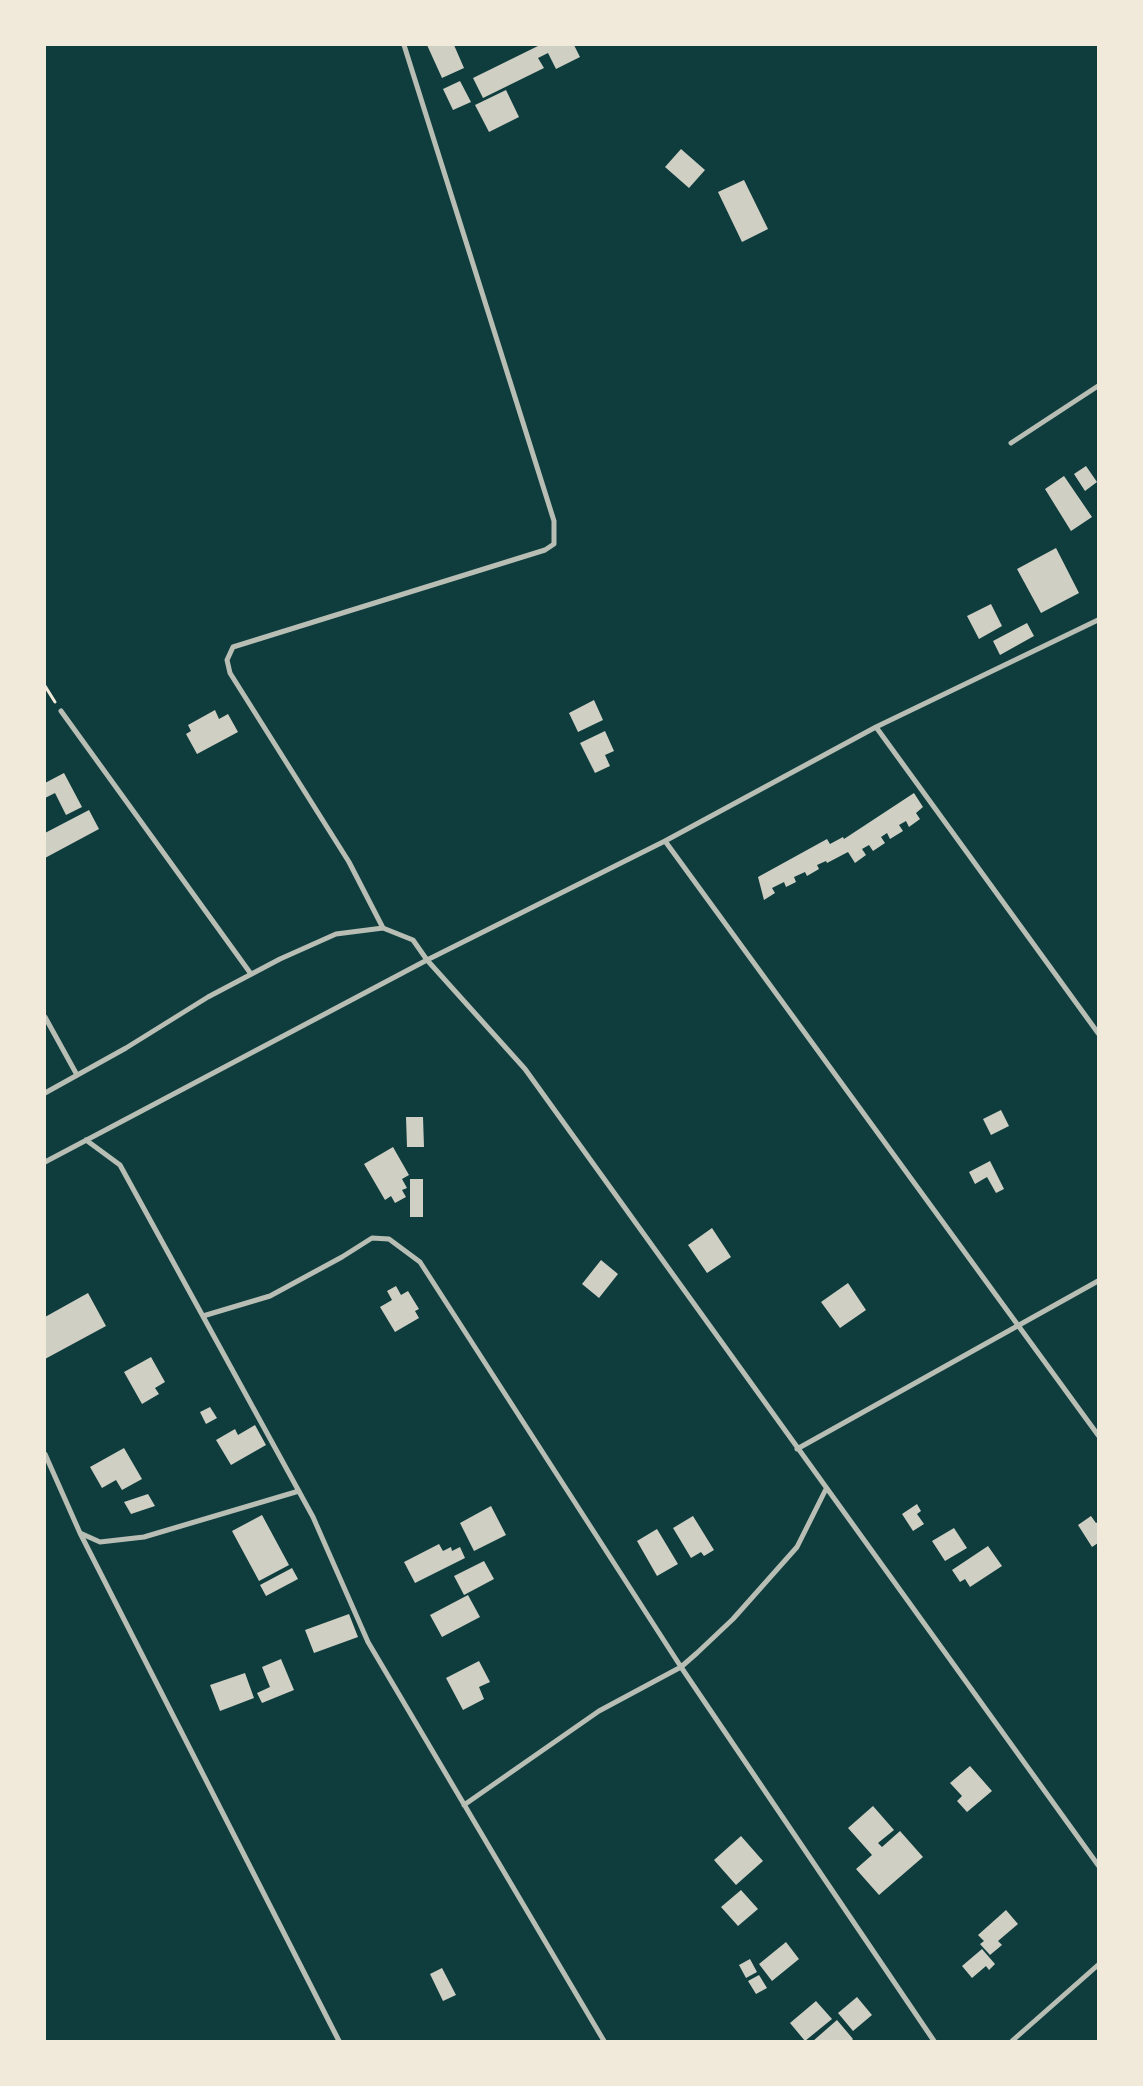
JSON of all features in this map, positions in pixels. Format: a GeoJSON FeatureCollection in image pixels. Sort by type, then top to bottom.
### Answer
{"type":"FeatureCollection","features":[{"type":"Feature","properties":{"kind":"street"},"geometry":{"type":"LineString","coordinates":[[383,928],[349,862],[230,673],[228,660],[233,647],[535,553],[554,544],[554,521],[404,45]]}},
{"type":"Feature","properties":{"kind":"street"},"geometry":{"type":"LineString","coordinates":[[1011,443],[1098,386]]}},
{"type":"Feature","properties":{"kind":"street"},"geometry":{"type":"LineString","coordinates":[[45,1162],[427,960],[665,841],[876,727],[1098,620]]}},
{"type":"Feature","properties":{"kind":"street"},"geometry":{"type":"LineString","coordinates":[[61,711],[251,974]]}},
{"type":"Feature","properties":{"kind":"street"},"geometry":{"type":"LineString","coordinates":[[876,727],[1098,1033]]}},
{"type":"Feature","properties":{"kind":"street"},"geometry":{"type":"LineString","coordinates":[[665,841],[1098,1435]]}},
{"type":"Feature","properties":{"kind":"street"},"geometry":{"type":"LineString","coordinates":[[45,1093],[208,997],[251,974],[336,934],[383,928],[413,940],[427,960],[525,1069],[797,1450],[1098,1864]]}},
{"type":"Feature","properties":{"kind":"street"},"geometry":{"type":"LineString","coordinates":[[45,1018],[77,1075]]}},
{"type":"Feature","properties":{"kind":"street"},"geometry":{"type":"LineString","coordinates":[[86,1140],[120,1165],[300,1491],[368,1642],[604,2041]]}},
{"type":"Feature","properties":{"kind":"street"},"geometry":{"type":"LineString","coordinates":[[203,1316],[270,1296],[342,1257],[372,1238],[390,1239],[420,1262],[681,1667],[934,2041]]}},
{"type":"Feature","properties":{"kind":"street"},"geometry":{"type":"LineString","coordinates":[[797,1450],[1098,1281]]}},
{"type":"Feature","properties":{"kind":"street"},"geometry":{"type":"LineString","coordinates":[[45,1454],[80,1534],[339,2041]]}},
{"type":"Feature","properties":{"kind":"street"},"geometry":{"type":"LineString","coordinates":[[464,1805],[599,1711],[681,1667],[733,1619],[797,1547],[826,1489]]}},
{"type":"Feature","properties":{"kind":"street"},"geometry":{"type":"LineString","coordinates":[[80,1534],[100,1542],[144,1537],[300,1491]]}},
{"type":"Feature","properties":{"kind":"street"},"geometry":{"type":"LineString","coordinates":[[1012,2041],[1098,1965]]}},
{"type":"Feature","properties":{"kind":"path"},"geometry":{"type":"LineString","coordinates":[[45,686],[61,711]]}},
{"type":"Feature","properties":{"kind":"building"},"geometry":{"type":"Polygon","coordinates":[[[427,45],[454,45],[464,68],[442,78],[427,45]]]}},
{"type":"Feature","properties":{"kind":"building"},"geometry":{"type":"Polygon","coordinates":[[[540,45],[574,45],[580,57],[556,69],[548,53],[538,58],[544,68],[483,98],[473,78],[540,45]]]}},
{"type":"Feature","properties":{"kind":"building"},"geometry":{"type":"Polygon","coordinates":[[[460,81],[471,102],[453,110],[443,89],[460,81]]]}},
{"type":"Feature","properties":{"kind":"building"},"geometry":{"type":"Polygon","coordinates":[[[506,90],[519,117],[489,132],[475,105],[506,90]]]}},
{"type":"Feature","properties":{"kind":"building"},"geometry":{"type":"Polygon","coordinates":[[[681,149],[705,170],[689,188],[665,167],[681,149]]]}},
{"type":"Feature","properties":{"kind":"building"},"geometry":{"type":"Polygon","coordinates":[[[744,180],[768,229],[742,242],[718,192],[744,180]]]}},
{"type":"Feature","properties":{"kind":"building"},"geometry":{"type":"Polygon","coordinates":[[[1086,466],[1097,482],[1085,491],[1074,474],[1086,466]]]}},
{"type":"Feature","properties":{"kind":"building"},"geometry":{"type":"Polygon","coordinates":[[[1064,476],[1092,517],[1071,531],[1045,489],[1064,476]]]}},
{"type":"Feature","properties":{"kind":"building"},"geometry":{"type":"Polygon","coordinates":[[[1056,548],[1079,593],[1041,613],[1017,569],[1056,548]]]}},
{"type":"Feature","properties":{"kind":"building"},"geometry":{"type":"Polygon","coordinates":[[[991,604],[1002,626],[979,639],[967,616],[991,604]]]}},
{"type":"Feature","properties":{"kind":"building"},"geometry":{"type":"Polygon","coordinates":[[[1027,623],[1034,636],[1000,655],[993,641],[1027,623]]]}},
{"type":"Feature","properties":{"kind":"building"},"geometry":{"type":"Polygon","coordinates":[[[594,700],[603,720],[578,732],[569,713],[594,700]]]}},
{"type":"Feature","properties":{"kind":"building"},"geometry":{"type":"Polygon","coordinates":[[[215,710],[219,719],[228,714],[238,732],[197,754],[186,734],[191,731],[188,725],[215,710]]]}},
{"type":"Feature","properties":{"kind":"building"},"geometry":{"type":"Polygon","coordinates":[[[605,731],[614,751],[605,755],[610,766],[595,773],[580,743],[605,731]]]}},
{"type":"Feature","properties":{"kind":"building"},"geometry":{"type":"Polygon","coordinates":[[[64,773],[82,807],[66,815],[55,793],[45,798],[45,783],[64,773]]]}},
{"type":"Feature","properties":{"kind":"building"},"geometry":{"type":"Polygon","coordinates":[[[914,793],[923,807],[916,813],[920,819],[909,827],[906,821],[899,825],[903,831],[890,839],[887,833],[881,837],[885,843],[873,851],[869,845],[862,849],[866,855],[855,863],[848,852],[827,863],[826,861],[817,865],[819,869],[807,876],[805,872],[794,877],[796,882],[786,887],[784,882],[772,888],[775,893],[764,900],[758,877],[827,839],[830,844],[843,837],[844,839],[914,793]]]}},
{"type":"Feature","properties":{"kind":"building"},"geometry":{"type":"Polygon","coordinates":[[[89,810],[99,829],[45,858],[45,833],[89,810]]]}},
{"type":"Feature","properties":{"kind":"building"},"geometry":{"type":"Polygon","coordinates":[[[1001,1110],[1009,1126],[991,1135],[983,1119],[1001,1110]]]}},
{"type":"Feature","properties":{"kind":"building"},"geometry":{"type":"Polygon","coordinates":[[[406,1117],[423,1117],[424,1147],[407,1147],[406,1117]]]}},
{"type":"Feature","properties":{"kind":"building"},"geometry":{"type":"Polygon","coordinates":[[[393,1147],[409,1175],[402,1179],[407,1188],[402,1190],[406,1197],[395,1203],[391,1196],[385,1200],[364,1164],[393,1147]]]}},
{"type":"Feature","properties":{"kind":"building"},"geometry":{"type":"Polygon","coordinates":[[[990,1161],[1004,1189],[996,1193],[987,1177],[975,1184],[969,1172],[990,1161]]]}},
{"type":"Feature","properties":{"kind":"building"},"geometry":{"type":"Polygon","coordinates":[[[410,1179],[423,1179],[423,1217],[410,1217],[410,1179]]]}},
{"type":"Feature","properties":{"kind":"building"},"geometry":{"type":"Polygon","coordinates":[[[712,1228],[731,1257],[707,1273],[688,1245],[712,1228]]]}},
{"type":"Feature","properties":{"kind":"building"},"geometry":{"type":"Polygon","coordinates":[[[601,1260],[618,1274],[599,1298],[582,1284],[601,1260]]]}},
{"type":"Feature","properties":{"kind":"building"},"geometry":{"type":"Polygon","coordinates":[[[848,1283],[866,1310],[840,1328],[821,1302],[848,1283]]]}},
{"type":"Feature","properties":{"kind":"building"},"geometry":{"type":"Polygon","coordinates":[[[396,1286],[401,1295],[408,1291],[419,1309],[415,1311],[419,1318],[395,1332],[380,1307],[392,1300],[387,1291],[396,1286]]]}},
{"type":"Feature","properties":{"kind":"building"},"geometry":{"type":"Polygon","coordinates":[[[88,1293],[106,1326],[45,1359],[45,1317],[88,1293]]]}},
{"type":"Feature","properties":{"kind":"building"},"geometry":{"type":"Polygon","coordinates":[[[151,1357],[165,1382],[155,1388],[159,1394],[142,1404],[124,1372],[151,1357]]]}},
{"type":"Feature","properties":{"kind":"building"},"geometry":{"type":"Polygon","coordinates":[[[210,1407],[217,1418],[206,1424],[200,1412],[210,1407]]]}},
{"type":"Feature","properties":{"kind":"building"},"geometry":{"type":"Polygon","coordinates":[[[255,1425],[266,1445],[231,1465],[216,1440],[235,1429],[238,1435],[255,1425]]]}},
{"type":"Feature","properties":{"kind":"building"},"geometry":{"type":"Polygon","coordinates":[[[124,1448],[142,1479],[122,1490],[116,1480],[102,1488],[90,1467],[124,1448]]]}},
{"type":"Feature","properties":{"kind":"building"},"geometry":{"type":"Polygon","coordinates":[[[148,1494],[155,1506],[131,1514],[124,1502],[148,1494]]]}},
{"type":"Feature","properties":{"kind":"building"},"geometry":{"type":"Polygon","coordinates":[[[917,1504],[921,1511],[917,1514],[924,1524],[913,1531],[902,1514],[917,1504]]]}},
{"type":"Feature","properties":{"kind":"building"},"geometry":{"type":"Polygon","coordinates":[[[491,1506],[506,1535],[474,1551],[460,1523],[491,1506]]]}},
{"type":"Feature","properties":{"kind":"building"},"geometry":{"type":"Polygon","coordinates":[[[262,1515],[289,1565],[259,1581],[232,1531],[262,1515]]]}},
{"type":"Feature","properties":{"kind":"building"},"geometry":{"type":"Polygon","coordinates":[[[693,1516],[714,1550],[704,1556],[701,1552],[691,1558],[673,1528],[693,1516]]]}},
{"type":"Feature","properties":{"kind":"building"},"geometry":{"type":"Polygon","coordinates":[[[1091,1516],[1096,1523],[1098,1522],[1098,1543],[1092,1547],[1078,1525],[1091,1516]]]}},
{"type":"Feature","properties":{"kind":"building"},"geometry":{"type":"Polygon","coordinates":[[[954,1528],[967,1548],[945,1561],[932,1541],[954,1528]]]}},
{"type":"Feature","properties":{"kind":"building"},"geometry":{"type":"Polygon","coordinates":[[[657,1529],[678,1564],[657,1576],[637,1541],[657,1529]]]}},
{"type":"Feature","properties":{"kind":"building"},"geometry":{"type":"Polygon","coordinates":[[[439,1544],[443,1551],[451,1547],[452,1551],[460,1547],[465,1558],[415,1583],[404,1562],[439,1544]]]}},
{"type":"Feature","properties":{"kind":"building"},"geometry":{"type":"Polygon","coordinates":[[[988,1546],[1002,1566],[970,1587],[965,1579],[960,1582],[952,1570],[988,1546]]]}},
{"type":"Feature","properties":{"kind":"building"},"geometry":{"type":"Polygon","coordinates":[[[484,1561],[494,1579],[464,1595],[454,1576],[484,1561]]]}},
{"type":"Feature","properties":{"kind":"building"},"geometry":{"type":"Polygon","coordinates":[[[292,1568],[298,1579],[266,1596],[260,1585],[292,1568]]]}},
{"type":"Feature","properties":{"kind":"building"},"geometry":{"type":"Polygon","coordinates":[[[468,1595],[480,1617],[442,1637],[430,1615],[468,1595]]]}},
{"type":"Feature","properties":{"kind":"building"},"geometry":{"type":"Polygon","coordinates":[[[349,1614],[358,1637],[314,1653],[305,1630],[349,1614]]]}},
{"type":"Feature","properties":{"kind":"building"},"geometry":{"type":"Polygon","coordinates":[[[281,1659],[294,1690],[262,1703],[257,1693],[270,1687],[262,1667],[281,1659]]]}},
{"type":"Feature","properties":{"kind":"building"},"geometry":{"type":"Polygon","coordinates":[[[479,1661],[490,1682],[479,1687],[484,1699],[463,1710],[446,1678],[479,1661]]]}},
{"type":"Feature","properties":{"kind":"building"},"geometry":{"type":"Polygon","coordinates":[[[245,1673],[254,1698],[220,1711],[210,1685],[245,1673]]]}},
{"type":"Feature","properties":{"kind":"building"},"geometry":{"type":"Polygon","coordinates":[[[970,1766],[992,1791],[967,1812],[957,1801],[962,1796],[950,1783],[970,1766]]]}},
{"type":"Feature","properties":{"kind":"building"},"geometry":{"type":"Polygon","coordinates":[[[873,1806],[894,1830],[878,1843],[882,1847],[900,1831],[923,1857],[879,1895],[856,1869],[872,1855],[848,1828],[873,1806]]]}},
{"type":"Feature","properties":{"kind":"building"},"geometry":{"type":"Polygon","coordinates":[[[741,1836],[763,1861],[736,1885],[714,1860],[741,1836]]]}},
{"type":"Feature","properties":{"kind":"building"},"geometry":{"type":"Polygon","coordinates":[[[741,1890],[758,1909],[738,1926],[721,1907],[741,1890]]]}},
{"type":"Feature","properties":{"kind":"building"},"geometry":{"type":"Polygon","coordinates":[[[1006,1910],[1018,1924],[998,1941],[1002,1945],[990,1955],[980,1944],[984,1941],[978,1935],[1006,1910]]]}},
{"type":"Feature","properties":{"kind":"building"},"geometry":{"type":"Polygon","coordinates":[[[786,1942],[799,1959],[772,1981],[759,1964],[786,1942]]]}},
{"type":"Feature","properties":{"kind":"building"},"geometry":{"type":"Polygon","coordinates":[[[982,1949],[995,1964],[989,1970],[986,1966],[972,1978],[962,1966],[982,1949]]]}},
{"type":"Feature","properties":{"kind":"building"},"geometry":{"type":"Polygon","coordinates":[[[750,1959],[757,1972],[746,1978],[739,1965],[750,1959]]]}},
{"type":"Feature","properties":{"kind":"building"},"geometry":{"type":"Polygon","coordinates":[[[442,1968],[456,1995],[443,2001],[430,1974],[442,1968]]]}},
{"type":"Feature","properties":{"kind":"building"},"geometry":{"type":"Polygon","coordinates":[[[759,1975],[767,1988],[756,1994],[748,1981],[759,1975]]]}},
{"type":"Feature","properties":{"kind":"building"},"geometry":{"type":"Polygon","coordinates":[[[857,1997],[872,2015],[853,2031],[838,2013],[857,1997]]]}},
{"type":"Feature","properties":{"kind":"building"},"geometry":{"type":"Polygon","coordinates":[[[816,2001],[832,2019],[805,2041],[790,2023],[816,2001]]]}},
{"type":"Feature","properties":{"kind":"building"},"geometry":{"type":"Polygon","coordinates":[[[837,2020],[853,2039],[851,2041],[813,2041],[837,2020]]]}}]}
